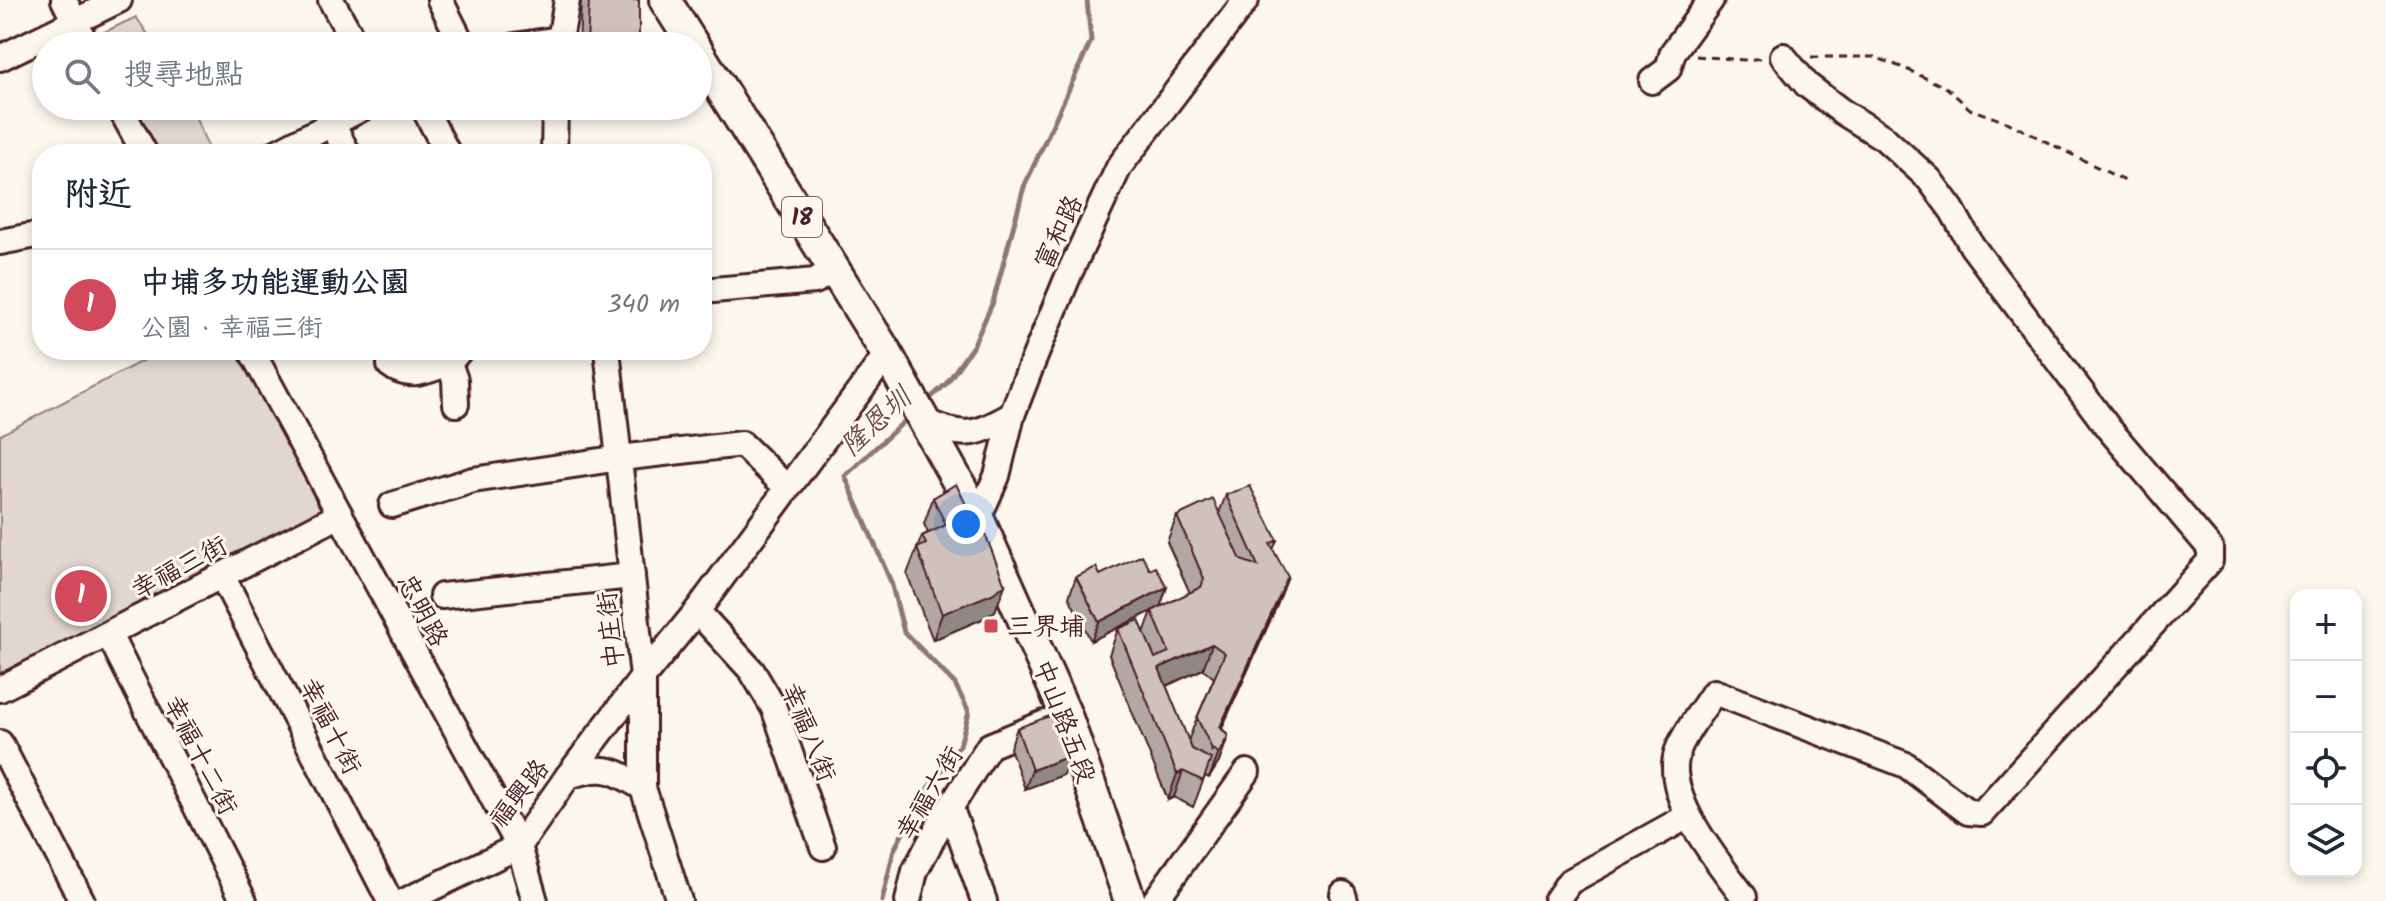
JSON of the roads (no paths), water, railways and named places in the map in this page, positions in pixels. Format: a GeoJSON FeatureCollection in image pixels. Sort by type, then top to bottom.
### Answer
{"type":"FeatureCollection","features":[{"type":"Feature","properties":{"kind":"main road"},"geometry":{"type":"LineString","coordinates":[[665,0],[685,32]]}},
{"type":"Feature","properties":{"kind":"main road","name":"18"},"geometry":{"type":"LineString","coordinates":[[712,74],[925,420]]}},
{"type":"Feature","properties":{"kind":"main road","name":"中山路五段"},"geometry":{"type":"LineString","coordinates":[[925,420],[978,518],[1066,715],[1130,901]]}},
{"type":"Feature","properties":{"kind":"street"},"geometry":{"type":"LineString","coordinates":[[64,0],[79,32]]}},
{"type":"Feature","properties":{"kind":"street"},"geometry":{"type":"LineString","coordinates":[[55,32],[119,0]]}},
{"type":"Feature","properties":{"kind":"street"},"geometry":{"type":"LineString","coordinates":[[331,0],[349,32]]}},
{"type":"Feature","properties":{"kind":"street"},"geometry":{"type":"LineString","coordinates":[[440,0],[456,32]]}},
{"type":"Feature","properties":{"kind":"street"},"geometry":{"type":"LineString","coordinates":[[561,32],[567,0]]}},
{"type":"Feature","properties":{"kind":"street"},"geometry":{"type":"LineString","coordinates":[[1652,81],[1668,69],[1673,52],[1711,0]]}},
{"type":"Feature","properties":{"kind":"street","name":"富和路"},"geometry":{"type":"LineString","coordinates":[[978,518],[997,476],[1012,415],[1069,274],[1119,167],[1245,1]]}},
{"type":"Feature","properties":{"kind":"street"},"geometry":{"type":"LineString","coordinates":[[0,58],[32,43]]}},
{"type":"Feature","properties":{"kind":"street"},"geometry":{"type":"LineString","coordinates":[[1744,897],[1688,816],[1674,775],[1678,751],[1714,692],[1906,765],[1968,812],[1982,813],[2210,561],[2210,548],[2109,429],[1972,246],[1952,210],[1929,179],[1884,138],[1807,85],[1783,56]]}},
{"type":"Feature","properties":{"kind":"street"},"geometry":{"type":"LineString","coordinates":[[127,120],[140,144]]}},
{"type":"Feature","properties":{"kind":"street"},"geometry":{"type":"LineString","coordinates":[[293,144],[340,120]]}},
{"type":"Feature","properties":{"kind":"street"},"geometry":{"type":"LineString","coordinates":[[430,120],[443,144]]}},
{"type":"Feature","properties":{"kind":"street"},"geometry":{"type":"LineString","coordinates":[[554,144],[555,120]]}},
{"type":"Feature","properties":{"kind":"street"},"geometry":{"type":"LineString","coordinates":[[332,124],[343,144]]}},
{"type":"Feature","properties":{"kind":"street"},"geometry":{"type":"LineString","coordinates":[[0,242],[32,236]]}},
{"type":"Feature","properties":{"kind":"street"},"geometry":{"type":"LineString","coordinates":[[712,290],[815,281],[834,269]]}},
{"type":"Feature","properties":{"kind":"street","name":"福興路"},"geometry":{"type":"LineString","coordinates":[[405,901],[519,846],[568,776],[697,611],[887,354]]}},
{"type":"Feature","properties":{"kind":"street","name":"忠明路"},"geometry":{"type":"LineString","coordinates":[[256,360],[519,846],[535,901]]}},
{"type":"Feature","properties":{"kind":"street"},"geometry":{"type":"LineString","coordinates":[[390,365],[399,372],[416,375],[446,360]]}},
{"type":"Feature","properties":{"kind":"street"},"geometry":{"type":"LineString","coordinates":[[454,360],[456,404]]}},
{"type":"Feature","properties":{"kind":"street","name":"中庄街"},"geometry":{"type":"LineString","coordinates":[[608,360],[643,677],[643,788],[679,901]]}},
{"type":"Feature","properties":{"kind":"street"},"geometry":{"type":"LineString","coordinates":[[925,420],[950,433],[972,433],[985,430],[1012,415]]}},
{"type":"Feature","properties":{"kind":"street"},"geometry":{"type":"LineString","coordinates":[[392,505],[473,480],[742,444],[787,488]]}},
{"type":"Feature","properties":{"kind":"street","name":"幸福三街"},"geometry":{"type":"LineString","coordinates":[[0,689],[340,515]]}},
{"type":"Feature","properties":{"kind":"street","name":"幸福十街"},"geometry":{"type":"LineString","coordinates":[[222,576],[390,901]]}},
{"type":"Feature","properties":{"kind":"street"},"geometry":{"type":"LineString","coordinates":[[442,596],[632,576]]}},
{"type":"Feature","properties":{"kind":"street","name":"幸福八街"},"geometry":{"type":"LineString","coordinates":[[697,611],[752,671],[774,708],[823,847]]}},
{"type":"Feature","properties":{"kind":"street","name":"幸福十二街"},"geometry":{"type":"LineString","coordinates":[[109,635],[244,901]]}},
{"type":"Feature","properties":{"kind":"street","name":"幸福六街"},"geometry":{"type":"LineString","coordinates":[[908,901],[915,871],[940,824],[989,746],[1066,715]]}},
{"type":"Feature","properties":{"kind":"street"},"geometry":{"type":"LineString","coordinates":[[0,743],[82,901]]}},
{"type":"Feature","properties":{"kind":"street"},"geometry":{"type":"LineString","coordinates":[[568,776],[594,768],[626,777],[643,788]]}},
{"type":"Feature","properties":{"kind":"street"},"geometry":{"type":"LineString","coordinates":[[1155,901],[1247,772]]}},
{"type":"Feature","properties":{"kind":"street"},"geometry":{"type":"LineString","coordinates":[[951,809],[984,901]]}},
{"type":"Feature","properties":{"kind":"street"},"geometry":{"type":"LineString","coordinates":[[1556,901],[1569,882],[1688,816]]}},
{"type":"Feature","properties":{"kind":"waterway","name":"隆恩圳"},"geometry":{"type":"LineString","coordinates":[[926,402],[946,384],[973,346],[993,302],[1024,187],[1091,41],[1087,0]]}},
{"type":"Feature","properties":{"kind":"waterway","name":"隆恩圳"},"geometry":{"type":"LineString","coordinates":[[882,901],[894,850],[923,795],[960,745],[969,712],[955,684],[904,632],[891,582],[845,476],[909,417]]}},
{"type":"Feature","properties":{"kind":"place","name":"中埔多功能運動公園"},"geometry":{"type":"Point","coordinates":[81,596]}},
{"type":"Feature","properties":{"kind":"place","name":"三界埔"},"geometry":{"type":"Point","coordinates":[991,626]}}]}
